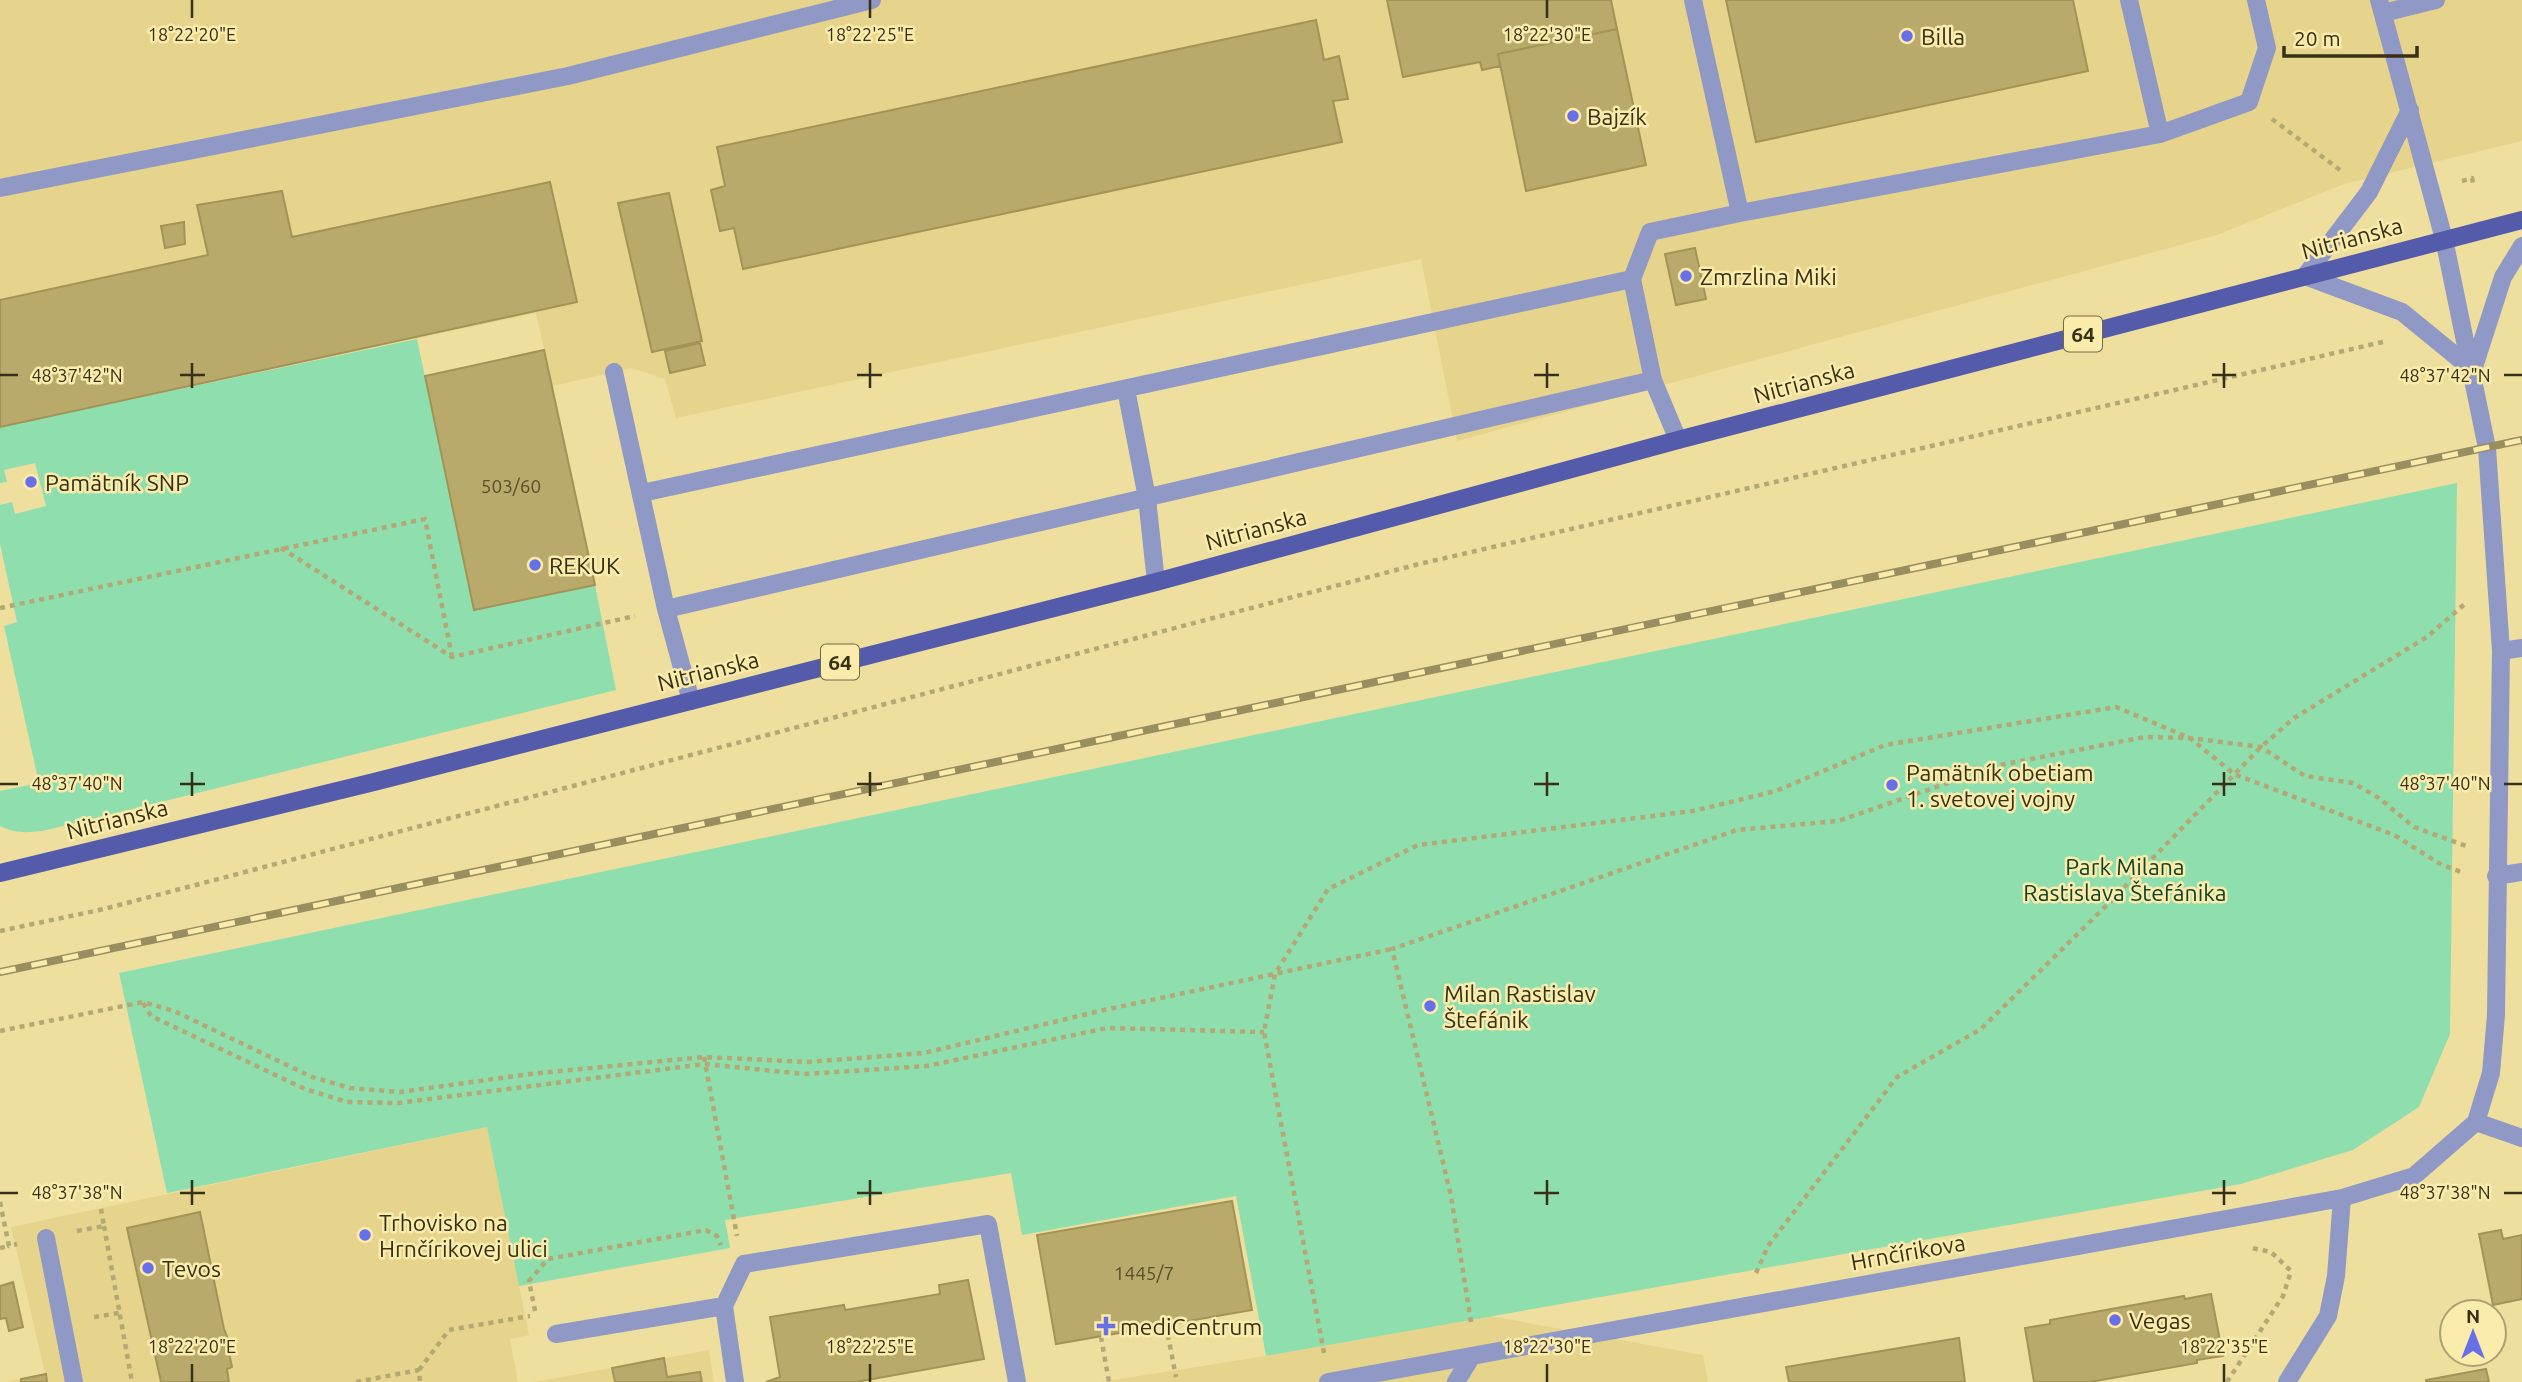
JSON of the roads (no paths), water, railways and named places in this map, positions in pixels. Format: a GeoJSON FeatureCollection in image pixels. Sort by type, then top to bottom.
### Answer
{"type":"FeatureCollection","features":[{"type":"Feature","properties":{"kind":"main road","name":"Nitrianska"},"geometry":{"type":"LineString","coordinates":[[0,873],[374,782],[1156,582],[1678,440],[2522,220]]}},
{"type":"Feature","properties":{"kind":"street"},"geometry":{"type":"LineString","coordinates":[[0,188],[568,76],[872,0]]}},
{"type":"Feature","properties":{"kind":"street"},"geometry":{"type":"LineString","coordinates":[[1693,0],[1740,213]]}},
{"type":"Feature","properties":{"kind":"street"},"geometry":{"type":"LineString","coordinates":[[2129,0],[2160,134]]}},
{"type":"Feature","properties":{"kind":"street"},"geometry":{"type":"LineString","coordinates":[[1678,440],[1653,380],[1632,279],[1650,232],[2160,134],[2249,102],[2267,48],[2256,0]]}},
{"type":"Feature","properties":{"kind":"street"},"geometry":{"type":"LineString","coordinates":[[2435,0],[2381,6],[2444,239],[2473,370],[2490,471],[2501,651],[2495,1026],[2491,1073],[2476,1122],[2522,1138]]}},
{"type":"Feature","properties":{"kind":"street"},"geometry":{"type":"LineString","coordinates":[[2410,110],[2369,192],[2305,276],[2402,312],[2473,370]]}},
{"type":"Feature","properties":{"kind":"street"},"geometry":{"type":"LineString","coordinates":[[2473,370],[2503,277],[2522,246]]}},
{"type":"Feature","properties":{"kind":"street"},"geometry":{"type":"LineString","coordinates":[[642,493],[1632,279]]}},
{"type":"Feature","properties":{"kind":"street"},"geometry":{"type":"LineString","coordinates":[[614,372],[666,609],[691,701]]}},
{"type":"Feature","properties":{"kind":"street"},"geometry":{"type":"LineString","coordinates":[[666,609],[1653,380]]}},
{"type":"Feature","properties":{"kind":"street"},"geometry":{"type":"LineString","coordinates":[[1126,389],[1147,498],[1156,582]]}},
{"type":"Feature","properties":{"kind":"street"},"geometry":{"type":"LineString","coordinates":[[2501,651],[2522,648]]}},
{"type":"Feature","properties":{"kind":"street"},"geometry":{"type":"LineString","coordinates":[[2496,876],[2522,872]]}},
{"type":"Feature","properties":{"kind":"street","name":"Hrnčírikova"},"geometry":{"type":"LineString","coordinates":[[1328,1382],[2342,1198],[2414,1176],[2476,1122]]}},
{"type":"Feature","properties":{"kind":"street"},"geometry":{"type":"LineString","coordinates":[[2287,1382],[2328,1316],[2336,1276],[2342,1198]]}},
{"type":"Feature","properties":{"kind":"street"},"geometry":{"type":"LineString","coordinates":[[735,1382],[724,1306],[744,1264],[988,1224],[1017,1382]]}},
{"type":"Feature","properties":{"kind":"street"},"geometry":{"type":"LineString","coordinates":[[46,1238],[74,1382]]}},
{"type":"Feature","properties":{"kind":"street"},"geometry":{"type":"LineString","coordinates":[[555,1334],[724,1306]]}},
{"type":"Feature","properties":{"kind":"street"},"geometry":{"type":"LineString","coordinates":[[1456,1382],[1472,1356]]}},
{"type":"Feature","properties":{"kind":"railway"},"geometry":{"type":"LineString","coordinates":[[0,972],[2522,440]]}},
{"type":"Feature","properties":{"kind":"place","name":"Billa"},"geometry":{"type":"Point","coordinates":[1907,36]}},
{"type":"Feature","properties":{"kind":"place","name":"Bajzík"},"geometry":{"type":"Point","coordinates":[1573,116]}},
{"type":"Feature","properties":{"kind":"place","name":"Zmrzlina Miki"},"geometry":{"type":"Point","coordinates":[1686,276]}},
{"type":"Feature","properties":{"kind":"place","name":"Pamätník SNP"},"geometry":{"type":"Point","coordinates":[31,482]}},
{"type":"Feature","properties":{"kind":"place","name":"REKUK"},"geometry":{"type":"Point","coordinates":[535,565]}},
{"type":"Feature","properties":{"kind":"place","name":"Pamätník obetiam 1. svetovej vojny"},"geometry":{"type":"Point","coordinates":[1892,785]}},
{"type":"Feature","properties":{"kind":"place","name":"Milan Rastislav Štefánik"},"geometry":{"type":"Point","coordinates":[1430,1006]}},
{"type":"Feature","properties":{"kind":"place","name":"Trhovisko na Hrnčírikovej ulici"},"geometry":{"type":"Point","coordinates":[365,1235]}},
{"type":"Feature","properties":{"kind":"place","name":"Tevos"},"geometry":{"type":"Point","coordinates":[148,1268]}},
{"type":"Feature","properties":{"kind":"place","name":"Vegas"},"geometry":{"type":"Point","coordinates":[2115,1320]}},
{"type":"Feature","properties":{"kind":"place","name":"mediCentrum"},"geometry":{"type":"Point","coordinates":[1106,1326]}},
{"type":"Feature","properties":{"kind":"park label","name":"Park Milana Rastislava Štefánika"},"geometry":{"type":"Point","coordinates":[2125,879]}}]}
